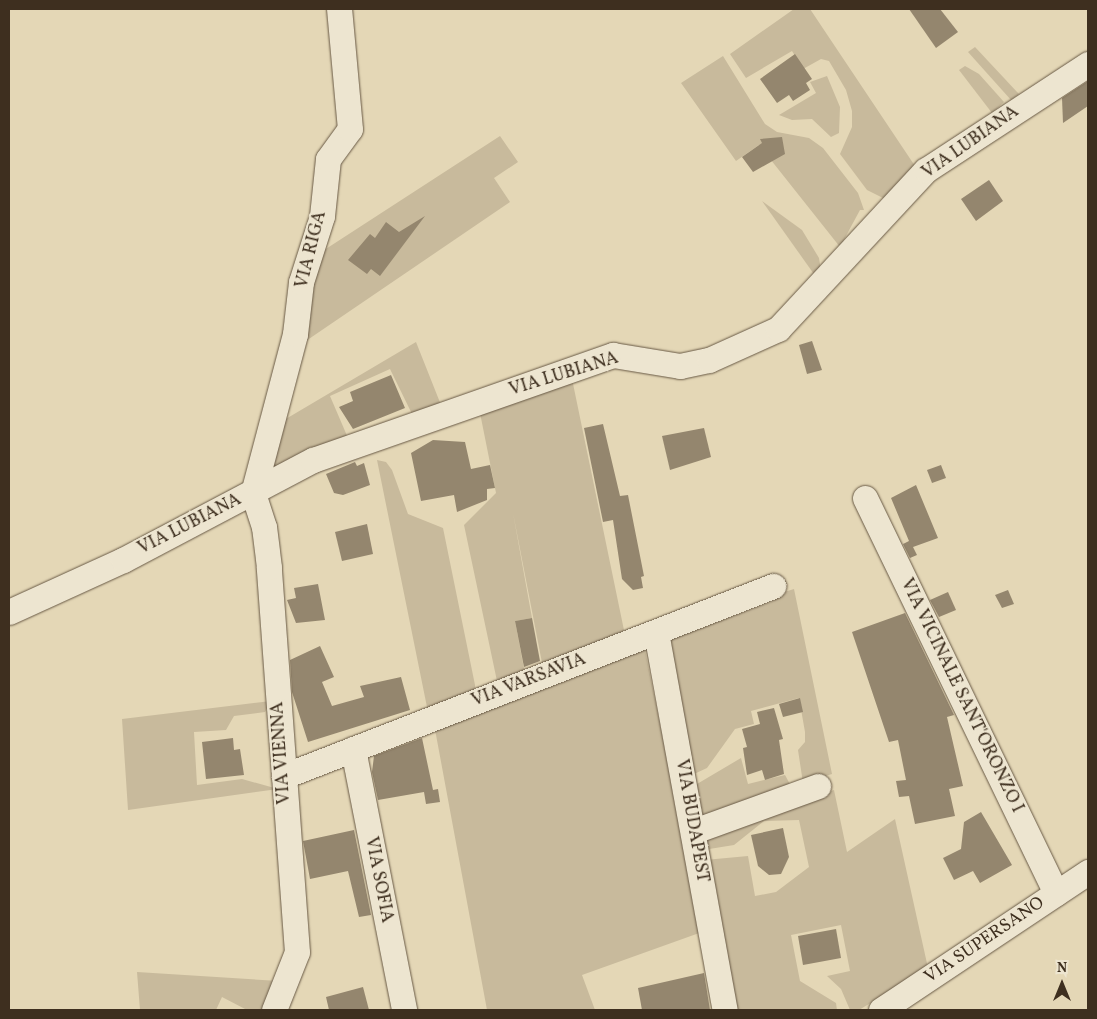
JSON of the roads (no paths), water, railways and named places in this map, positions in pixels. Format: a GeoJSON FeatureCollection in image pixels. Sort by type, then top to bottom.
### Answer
{"type":"FeatureCollection","features":[{"type":"Feature","properties":{"kind":"street","name":"VIA RIGA"},"geometry":{"type":"LineString","coordinates":[[253,493],[295,334],[301,282],[322,216],[328,159],[350,129],[339,9]]}},
{"type":"Feature","properties":{"kind":"street","name":"VIA LUBIANA"},"geometry":{"type":"LineString","coordinates":[[9,612],[253,493],[313,460],[613,355],[680,366],[709,360],[778,329],[926,170],[1088,64]]}},
{"type":"Feature","properties":{"kind":"street","name":"VIA VIENNA"},"geometry":{"type":"LineString","coordinates":[[253,493],[264,527],[269,567],[297,952],[274,1010]]}},
{"type":"Feature","properties":{"kind":"street","name":"VIA VICINALE SANT'ORONZO I"},"geometry":{"type":"LineString","coordinates":[[865,498],[1056,893]]}},
{"type":"Feature","properties":{"kind":"street","name":"VIA VARSAVIA"},"geometry":{"type":"LineString","coordinates":[[284,776],[773,586]]}},
{"type":"Feature","properties":{"kind":"street","name":"VIA BUDAPEST"},"geometry":{"type":"LineString","coordinates":[[656,632],[694,831],[725,1010]]}},
{"type":"Feature","properties":{"kind":"street","name":"VIA SOFIA"},"geometry":{"type":"LineString","coordinates":[[353,749],[404,1010]]}},
{"type":"Feature","properties":{"kind":"street"},"geometry":{"type":"LineString","coordinates":[[694,831],[818,786]]}},
{"type":"Feature","properties":{"kind":"street","name":"VIA SUPERSANO"},"geometry":{"type":"LineString","coordinates":[[881,1010],[1088,872]]}}]}
